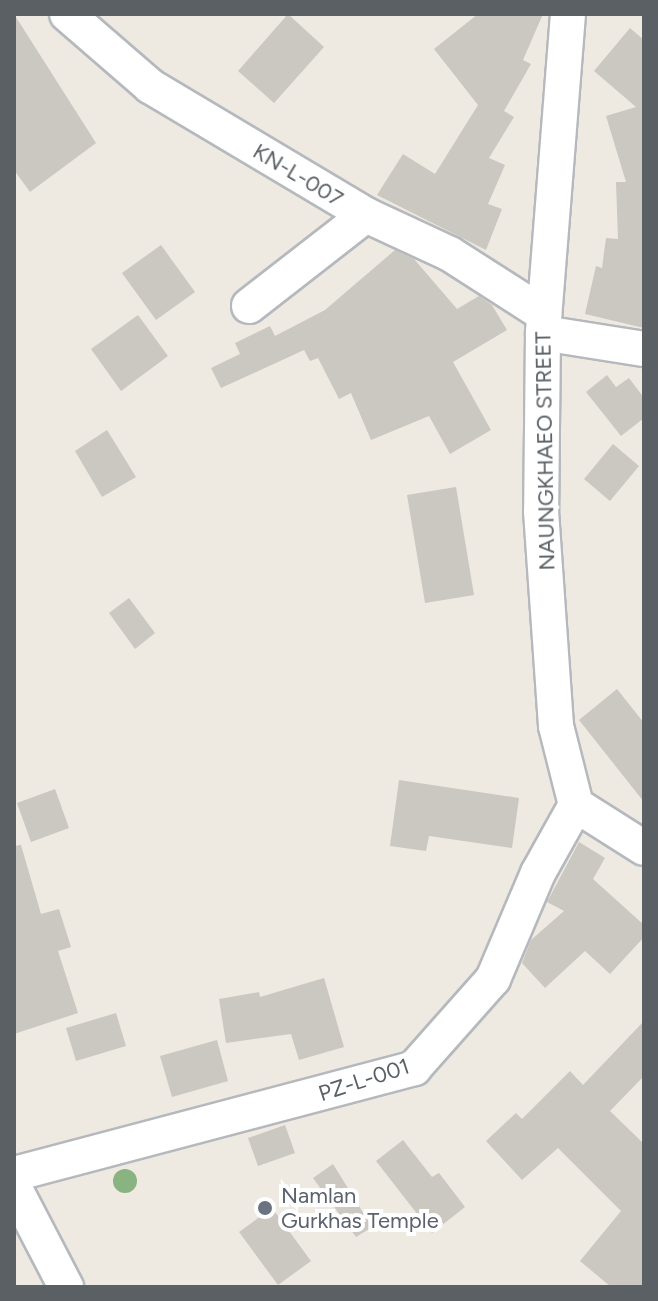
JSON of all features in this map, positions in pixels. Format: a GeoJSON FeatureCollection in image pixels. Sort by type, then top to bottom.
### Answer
{"type":"FeatureCollection","features":[{"type":"Feature","properties":{"kind":"street","name":"KN-L-007"},"geometry":{"type":"LineString","coordinates":[[67,14],[150,86],[366,215],[450,254],[544,324]]}},
{"type":"Feature","properties":{"kind":"street","name":"NAUNGKHAEO STREET"},"geometry":{"type":"LineString","coordinates":[[568,14],[544,324],[542,526],[556,726],[576,805]]}},
{"type":"Feature","properties":{"kind":"street"},"geometry":{"type":"LineString","coordinates":[[249,306],[366,215]]}},
{"type":"Feature","properties":{"kind":"street"},"geometry":{"type":"LineString","coordinates":[[544,324],[644,349]]}},
{"type":"Feature","properties":{"kind":"street"},"geometry":{"type":"LineString","coordinates":[[576,805],[644,848]]}},
{"type":"Feature","properties":{"kind":"street","name":"PZ-L-001"},"geometry":{"type":"LineString","coordinates":[[14,1174],[414,1068],[493,979],[538,873],[576,805]]}},
{"type":"Feature","properties":{"kind":"street"},"geometry":{"type":"LineString","coordinates":[[14,1187],[66,1287]]}},
{"type":"Feature","properties":{"kind":"building"},"geometry":{"type":"Polygon","coordinates":[[[14,14],[96,143],[30,192],[14,170],[14,14]]]}},
{"type":"Feature","properties":{"kind":"building"},"geometry":{"type":"Polygon","coordinates":[[[288,14],[324,47],[274,103],[238,71],[288,14]]]}},
{"type":"Feature","properties":{"kind":"building"},"geometry":{"type":"Polygon","coordinates":[[[478,14],[543,14],[523,60],[531,64],[504,111],[514,117],[489,158],[505,165],[488,204],[502,209],[486,250],[377,195],[403,154],[435,174],[478,105],[434,49],[478,14]]]}},
{"type":"Feature","properties":{"kind":"building"},"geometry":{"type":"Polygon","coordinates":[[[630,28],[644,40],[644,328],[585,314],[596,266],[602,268],[606,238],[618,239],[616,182],[626,182],[606,116],[636,107],[594,71],[630,28]]]}},
{"type":"Feature","properties":{"kind":"building"},"geometry":{"type":"Polygon","coordinates":[[[161,245],[195,292],[156,320],[122,273],[161,245]]]}},
{"type":"Feature","properties":{"kind":"building"},"geometry":{"type":"Polygon","coordinates":[[[395,250],[414,259],[457,309],[479,296],[492,305],[507,330],[453,362],[491,430],[450,454],[429,416],[371,440],[351,393],[339,399],[318,358],[310,361],[304,350],[221,388],[211,368],[240,354],[235,343],[270,326],[275,336],[325,310],[395,250]]]}},
{"type":"Feature","properties":{"kind":"building"},"geometry":{"type":"Polygon","coordinates":[[[138,315],[168,356],[121,391],[91,349],[138,315]]]}},
{"type":"Feature","properties":{"kind":"building"},"geometry":{"type":"Polygon","coordinates":[[[607,375],[616,387],[629,378],[644,398],[644,418],[621,436],[586,392],[607,375]]]}},
{"type":"Feature","properties":{"kind":"building"},"geometry":{"type":"Polygon","coordinates":[[[107,430],[136,477],[102,497],[75,451],[107,430]]]}},
{"type":"Feature","properties":{"kind":"building"},"geometry":{"type":"Polygon","coordinates":[[[613,444],[639,466],[610,501],[584,479],[613,444]]]}},
{"type":"Feature","properties":{"kind":"building"},"geometry":{"type":"Polygon","coordinates":[[[456,487],[474,595],[425,603],[407,495],[456,487]]]}},
{"type":"Feature","properties":{"kind":"building"},"geometry":{"type":"Polygon","coordinates":[[[129,598],[155,633],[135,649],[109,613],[129,598]]]}},
{"type":"Feature","properties":{"kind":"building"},"geometry":{"type":"Polygon","coordinates":[[[617,689],[644,723],[644,802],[579,720],[617,689]]]}},
{"type":"Feature","properties":{"kind":"building"},"geometry":{"type":"Polygon","coordinates":[[[399,780],[519,798],[512,848],[429,836],[426,851],[390,846],[399,780]]]}},
{"type":"Feature","properties":{"kind":"building"},"geometry":{"type":"Polygon","coordinates":[[[55,789],[69,828],[31,842],[17,803],[55,789]]]}},
{"type":"Feature","properties":{"kind":"building"},"geometry":{"type":"Polygon","coordinates":[[[579,842],[605,858],[593,879],[644,925],[644,937],[610,974],[585,951],[545,988],[522,963],[531,940],[564,911],[547,902],[579,842]]]}},
{"type":"Feature","properties":{"kind":"building"},"geometry":{"type":"Polygon","coordinates":[[[21,845],[41,914],[59,909],[71,947],[58,951],[78,1013],[14,1034],[14,846],[21,845]]]}},
{"type":"Feature","properties":{"kind":"building"},"geometry":{"type":"Polygon","coordinates":[[[324,978],[344,1047],[299,1060],[291,1034],[226,1043],[219,999],[259,992],[260,997],[324,978]]]}},
{"type":"Feature","properties":{"kind":"building"},"geometry":{"type":"Polygon","coordinates":[[[116,1013],[126,1046],[76,1061],[66,1028],[116,1013]]]}},
{"type":"Feature","properties":{"kind":"building"},"geometry":{"type":"Polygon","coordinates":[[[644,1021],[644,1076],[610,1111],[644,1144],[644,1287],[611,1287],[580,1261],[621,1211],[558,1148],[522,1180],[486,1141],[516,1113],[522,1119],[570,1071],[583,1085],[644,1021]]]}},
{"type":"Feature","properties":{"kind":"building"},"geometry":{"type":"Polygon","coordinates":[[[217,1040],[228,1081],[172,1097],[160,1056],[217,1040]]]}},
{"type":"Feature","properties":{"kind":"building"},"geometry":{"type":"Polygon","coordinates":[[[285,1125],[295,1153],[258,1166],[248,1138],[285,1125]]]}},
{"type":"Feature","properties":{"kind":"building"},"geometry":{"type":"Polygon","coordinates":[[[403,1140],[432,1177],[439,1173],[465,1207],[432,1233],[376,1161],[403,1140]]]}},
{"type":"Feature","properties":{"kind":"building"},"geometry":{"type":"Polygon","coordinates":[[[333,1164],[372,1227],[356,1237],[313,1178],[333,1164]]]}},
{"type":"Feature","properties":{"kind":"building"},"geometry":{"type":"Polygon","coordinates":[[[272,1208],[311,1261],[278,1285],[239,1232],[272,1208]]]}},
{"type":"Feature","properties":{"kind":"place","name":"Namlan Gurkhas Temple"},"geometry":{"type":"Point","coordinates":[265,1208]}}]}
